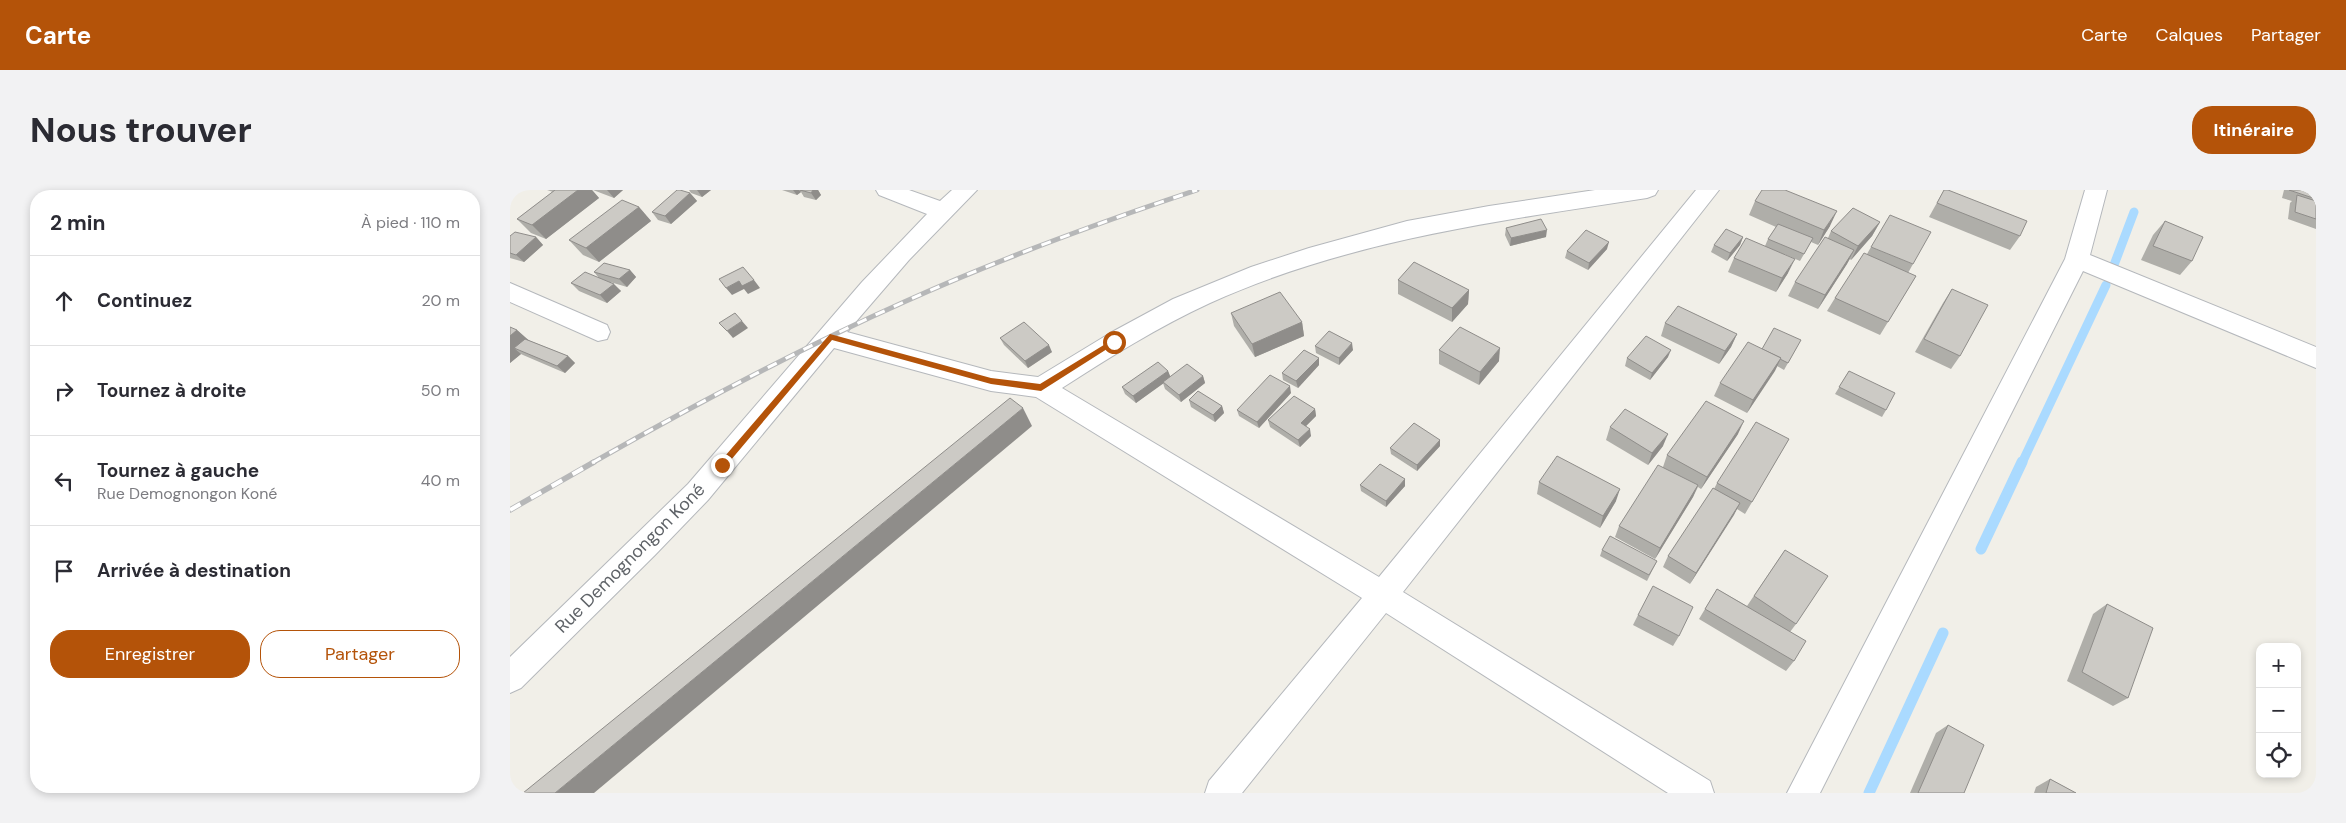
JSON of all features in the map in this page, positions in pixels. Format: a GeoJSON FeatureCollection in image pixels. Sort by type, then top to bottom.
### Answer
{"type":"FeatureCollection","features":[{"type":"Feature","properties":{"kind":"street"},"geometry":{"type":"LineString","coordinates":[[887,190],[943,211]]}},
{"type":"Feature","properties":{"kind":"street","name":"Rue Demognongon Koné"},"geometry":{"type":"LineString","coordinates":[[510,678],[722,465],[909,246],[966,190]]}},
{"type":"Feature","properties":{"kind":"street"},"geometry":{"type":"LineString","coordinates":[[1041,388],[1150,322],[1202,296],[1272,269],[1340,247],[1438,223],[1647,190]]}},
{"type":"Feature","properties":{"kind":"street"},"geometry":{"type":"LineString","coordinates":[[1221,793],[1383,595],[1708,190]]}},
{"type":"Feature","properties":{"kind":"street"},"geometry":{"type":"LineString","coordinates":[[1803,793],[2077,260],[2096,190]]}},
{"type":"Feature","properties":{"kind":"street"},"geometry":{"type":"LineString","coordinates":[[2077,260],[2316,358]]}},
{"type":"Feature","properties":{"kind":"street"},"geometry":{"type":"LineString","coordinates":[[510,292],[598,332]]}},
{"type":"Feature","properties":{"kind":"street"},"geometry":{"type":"LineString","coordinates":[[830,337],[991,381],[1041,388],[1383,595],[1698,793]]}},
{"type":"Feature","properties":{"kind":"building"},"geometry":{"type":"Polygon","coordinates":[[[555,190],[578,190],[532,225],[517,219],[555,190]]]}},
{"type":"Feature","properties":{"kind":"building"},"geometry":{"type":"Polygon","coordinates":[[[677,190],[690,193],[665,216],[652,212],[677,190]]]}},
{"type":"Feature","properties":{"kind":"building"},"geometry":{"type":"Polygon","coordinates":[[[800,190],[813,190],[811,193],[800,190]]]}},
{"type":"Feature","properties":{"kind":"building"},"geometry":{"type":"Polygon","coordinates":[[[1762,190],[1785,190],[1837,211],[1824,230],[1755,201],[1762,190]]]}},
{"type":"Feature","properties":{"kind":"building"},"geometry":{"type":"Polygon","coordinates":[[[1944,190],[2027,221],[2020,236],[1937,203],[1944,190]]]}},
{"type":"Feature","properties":{"kind":"building"},"geometry":{"type":"Polygon","coordinates":[[[2289,190],[2316,190],[2316,199],[2289,190]]]}},
{"type":"Feature","properties":{"kind":"building"},"geometry":{"type":"Polygon","coordinates":[[[2297,195],[2316,201],[2316,219],[2295,212],[2297,195]]]}},
{"type":"Feature","properties":{"kind":"building"},"geometry":{"type":"Polygon","coordinates":[[[622,200],[639,207],[586,248],[569,240],[622,200]]]}},
{"type":"Feature","properties":{"kind":"building"},"geometry":{"type":"Polygon","coordinates":[[[1853,208],[1880,222],[1858,246],[1831,231],[1853,208]]]}},
{"type":"Feature","properties":{"kind":"building"},"geometry":{"type":"Polygon","coordinates":[[[1890,215],[1931,232],[1913,264],[1871,247],[1890,215]]]}},
{"type":"Feature","properties":{"kind":"building"},"geometry":{"type":"Polygon","coordinates":[[[1541,219],[1547,230],[1511,238],[1506,228],[1541,219]]]}},
{"type":"Feature","properties":{"kind":"building"},"geometry":{"type":"Polygon","coordinates":[[[2165,221],[2203,237],[2192,261],[2153,246],[2165,221]]]}},
{"type":"Feature","properties":{"kind":"building"},"geometry":{"type":"Polygon","coordinates":[[[1778,224],[1813,238],[1804,254],[1768,239],[1778,224]]]}},
{"type":"Feature","properties":{"kind":"building"},"geometry":{"type":"Polygon","coordinates":[[[1726,229],[1743,237],[1730,253],[1714,245],[1726,229]]]}},
{"type":"Feature","properties":{"kind":"building"},"geometry":{"type":"Polygon","coordinates":[[[1586,230],[1609,242],[1589,263],[1567,251],[1586,230]]]}},
{"type":"Feature","properties":{"kind":"building"},"geometry":{"type":"Polygon","coordinates":[[[515,232],[536,237],[516,255],[510,253],[510,236],[515,232]]]}},
{"type":"Feature","properties":{"kind":"building"},"geometry":{"type":"Polygon","coordinates":[[[1825,237],[1854,250],[1825,295],[1795,282],[1825,237]]]}},
{"type":"Feature","properties":{"kind":"building"},"geometry":{"type":"Polygon","coordinates":[[[1746,238],[1795,259],[1782,278],[1734,258],[1746,238]]]}},
{"type":"Feature","properties":{"kind":"building"},"geometry":{"type":"Polygon","coordinates":[[[1864,253],[1916,276],[1888,322],[1835,298],[1864,253]]]}},
{"type":"Feature","properties":{"kind":"building"},"geometry":{"type":"Polygon","coordinates":[[[1414,262],[1469,290],[1452,308],[1398,280],[1414,262]]]}},
{"type":"Feature","properties":{"kind":"building"},"geometry":{"type":"Polygon","coordinates":[[[604,263],[630,270],[619,279],[594,272],[604,263]]]}},
{"type":"Feature","properties":{"kind":"building"},"geometry":{"type":"Polygon","coordinates":[[[743,267],[754,280],[742,286],[739,281],[726,288],[719,279],[743,267]]]}},
{"type":"Feature","properties":{"kind":"building"},"geometry":{"type":"Polygon","coordinates":[[[585,272],[614,284],[600,295],[571,283],[585,272]]]}},
{"type":"Feature","properties":{"kind":"building"},"geometry":{"type":"Polygon","coordinates":[[[1952,289],[1988,305],[1960,356],[1924,339],[1952,289]]]}},
{"type":"Feature","properties":{"kind":"building"},"geometry":{"type":"Polygon","coordinates":[[[1280,292],[1302,322],[1252,344],[1231,313],[1280,292]]]}},
{"type":"Feature","properties":{"kind":"building"},"geometry":{"type":"Polygon","coordinates":[[[1678,306],[1737,334],[1725,351],[1665,323],[1678,306]]]}},
{"type":"Feature","properties":{"kind":"building"},"geometry":{"type":"Polygon","coordinates":[[[735,313],[742,321],[727,331],[719,323],[735,313]]]}},
{"type":"Feature","properties":{"kind":"building"},"geometry":{"type":"Polygon","coordinates":[[[1024,322],[1049,345],[1025,361],[1000,338],[1024,322]]]}},
{"type":"Feature","properties":{"kind":"building"},"geometry":{"type":"Polygon","coordinates":[[[510,327],[517,330],[510,336],[510,327]]]}},
{"type":"Feature","properties":{"kind":"building"},"geometry":{"type":"Polygon","coordinates":[[[1460,327],[1500,348],[1480,372],[1439,350],[1460,327]]]}},
{"type":"Feature","properties":{"kind":"building"},"geometry":{"type":"Polygon","coordinates":[[[1774,328],[1801,340],[1788,363],[1762,349],[1774,328]]]}},
{"type":"Feature","properties":{"kind":"building"},"geometry":{"type":"Polygon","coordinates":[[[1329,331],[1352,343],[1339,358],[1315,346],[1329,331]]]}},
{"type":"Feature","properties":{"kind":"building"},"geometry":{"type":"Polygon","coordinates":[[[1646,336],[1671,350],[1652,373],[1627,358],[1646,336]]]}},
{"type":"Feature","properties":{"kind":"building"},"geometry":{"type":"Polygon","coordinates":[[[525,339],[568,356],[557,366],[514,348],[525,339]]]}},
{"type":"Feature","properties":{"kind":"building"},"geometry":{"type":"Polygon","coordinates":[[[1748,342],[1781,358],[1753,400],[1720,383],[1748,342]]]}},
{"type":"Feature","properties":{"kind":"building"},"geometry":{"type":"Polygon","coordinates":[[[1304,350],[1319,358],[1296,381],[1282,373],[1304,350]]]}},
{"type":"Feature","properties":{"kind":"building"},"geometry":{"type":"Polygon","coordinates":[[[1158,362],[1168,371],[1133,396],[1122,387],[1158,362]]]}},
{"type":"Feature","properties":{"kind":"building"},"geometry":{"type":"Polygon","coordinates":[[[1187,364],[1203,376],[1179,395],[1163,382],[1187,364]]]}},
{"type":"Feature","properties":{"kind":"building"},"geometry":{"type":"Polygon","coordinates":[[[1849,371],[1895,393],[1886,410],[1839,387],[1849,371]]]}},
{"type":"Feature","properties":{"kind":"building"},"geometry":{"type":"Polygon","coordinates":[[[1270,375],[1290,386],[1257,422],[1237,410],[1270,375]]]}},
{"type":"Feature","properties":{"kind":"building"},"geometry":{"type":"Polygon","coordinates":[[[1198,391],[1222,406],[1213,415],[1189,400],[1198,391]]]}},
{"type":"Feature","properties":{"kind":"building"},"geometry":{"type":"Polygon","coordinates":[[[1294,396],[1315,409],[1301,423],[1310,429],[1298,440],[1268,420],[1294,396]]]}},
{"type":"Feature","properties":{"kind":"building"},"geometry":{"type":"Polygon","coordinates":[[[1010,398],[1023,408],[555,793],[523,793],[1010,398]]]}},
{"type":"Feature","properties":{"kind":"building"},"geometry":{"type":"Polygon","coordinates":[[[1706,401],[1744,421],[1707,477],[1667,455],[1706,401]]]}},
{"type":"Feature","properties":{"kind":"building"},"geometry":{"type":"Polygon","coordinates":[[[1625,409],[1668,434],[1652,453],[1610,427],[1625,409]]]}},
{"type":"Feature","properties":{"kind":"building"},"geometry":{"type":"Polygon","coordinates":[[[1756,422],[1789,439],[1752,502],[1717,483],[1756,422]]]}},
{"type":"Feature","properties":{"kind":"building"},"geometry":{"type":"Polygon","coordinates":[[[1414,423],[1440,440],[1417,465],[1390,448],[1414,423]]]}},
{"type":"Feature","properties":{"kind":"building"},"geometry":{"type":"Polygon","coordinates":[[[1557,456],[1620,489],[1603,516],[1539,482],[1557,456]]]}},
{"type":"Feature","properties":{"kind":"building"},"geometry":{"type":"Polygon","coordinates":[[[1380,464],[1405,479],[1386,501],[1360,485],[1380,464]]]}},
{"type":"Feature","properties":{"kind":"building"},"geometry":{"type":"Polygon","coordinates":[[[1658,465],[1698,485],[1660,548],[1619,526],[1658,465]]]}},
{"type":"Feature","properties":{"kind":"building"},"geometry":{"type":"Polygon","coordinates":[[[1713,488],[1740,503],[1696,573],[1668,556],[1713,488]]]}},
{"type":"Feature","properties":{"kind":"building"},"geometry":{"type":"Polygon","coordinates":[[[1610,536],[1657,561],[1649,575],[1602,550],[1610,536]]]}},
{"type":"Feature","properties":{"kind":"building"},"geometry":{"type":"Polygon","coordinates":[[[1785,550],[1828,576],[1796,624],[1754,596],[1785,550]]]}},
{"type":"Feature","properties":{"kind":"building"},"geometry":{"type":"Polygon","coordinates":[[[1653,586],[1693,607],[1679,636],[1638,615],[1653,586]]]}},
{"type":"Feature","properties":{"kind":"building"},"geometry":{"type":"Polygon","coordinates":[[[1717,589],[1806,641],[1794,661],[1705,609],[1717,589]]]}},
{"type":"Feature","properties":{"kind":"building"},"geometry":{"type":"Polygon","coordinates":[[[2107,604],[2153,628],[2128,698],[2082,672],[2107,604]]]}},
{"type":"Feature","properties":{"kind":"building"},"geometry":{"type":"Polygon","coordinates":[[[1948,725],[1984,745],[1964,793],[1918,793],[1948,725]]]}},
{"type":"Feature","properties":{"kind":"building"},"geometry":{"type":"Polygon","coordinates":[[[2050,779],[2076,793],[2046,793],[2050,779]]]}},
{"type":"Feature","properties":{"kind":"waterway"},"geometry":{"type":"LineString","coordinates":[[2114,265],[2134,212]]}},
{"type":"Feature","properties":{"kind":"waterway"},"geometry":{"type":"LineString","coordinates":[[2022,463],[2106,285]]}},
{"type":"Feature","properties":{"kind":"waterway"},"geometry":{"type":"LineString","coordinates":[[1981,549],[2022,462]]}},
{"type":"Feature","properties":{"kind":"waterway"},"geometry":{"type":"LineString","coordinates":[[1869,793],[1943,633]]}},
{"type":"Feature","properties":{"kind":"railway"},"geometry":{"type":"LineString","coordinates":[[592,463],[746,379],[824,339],[904,302],[1049,242],[1197,190]]}},
{"type":"Feature","properties":{"kind":"railway"},"geometry":{"type":"LineString","coordinates":[[510,510],[594,462]]}},
{"type":"Feature","properties":{"kind":"route"},"geometry":{"type":"LineString","coordinates":[[722,465],[830,337],[937,368],[991,381],[1041,388],[1114,342]]}}]}
